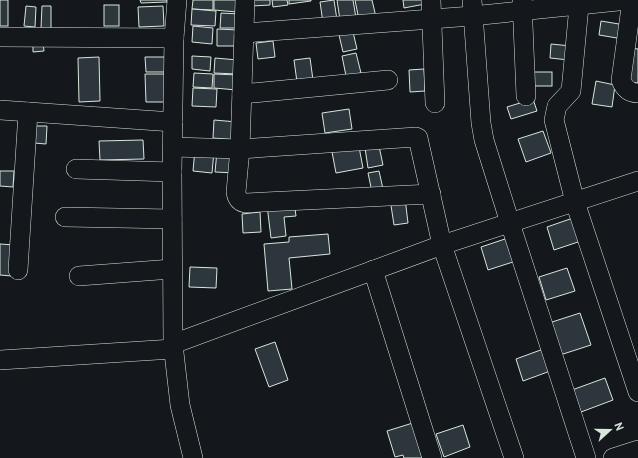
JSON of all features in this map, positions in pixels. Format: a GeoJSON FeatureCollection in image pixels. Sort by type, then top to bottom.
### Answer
{"type":"FeatureCollection","features":[{"type":"Feature","properties":{"kind":"street"},"geometry":{"type":"LineString","coordinates":[[177,0],[174,38],[174,122],[172,172],[173,346],[180,405],[193,458]]}},
{"type":"Feature","properties":{"kind":"street"},"geometry":{"type":"LineString","coordinates":[[245,0],[240,149],[236,192],[236,197],[240,202],[246,203],[431,194]]}},
{"type":"Feature","properties":{"kind":"street"},"geometry":{"type":"LineString","coordinates":[[431,0],[435,103]]}},
{"type":"Feature","properties":{"kind":"street"},"geometry":{"type":"LineString","coordinates":[[244,33],[432,19],[472,8],[523,5],[579,6],[628,0]]}},
{"type":"Feature","properties":{"kind":"street"},"geometry":{"type":"LineString","coordinates":[[632,0],[621,80],[623,86],[627,90],[638,93]]}},
{"type":"Feature","properties":{"kind":"street"},"geometry":{"type":"LineString","coordinates":[[523,5],[526,96]]}},
{"type":"Feature","properties":{"kind":"street"},"geometry":{"type":"LineString","coordinates":[[579,6],[571,91],[557,106],[554,120],[575,202],[638,392]]}},
{"type":"Feature","properties":{"kind":"street"},"geometry":{"type":"LineString","coordinates":[[472,8],[480,123],[484,140],[586,458]]}},
{"type":"Feature","properties":{"kind":"street"},"geometry":{"type":"LineString","coordinates":[[0,37],[174,38]]}},
{"type":"Feature","properties":{"kind":"street"},"geometry":{"type":"LineString","coordinates":[[242,94],[388,80]]}},
{"type":"Feature","properties":{"kind":"street"},"geometry":{"type":"LineString","coordinates":[[0,110],[174,122]]}},
{"type":"Feature","properties":{"kind":"street"},"geometry":{"type":"LineString","coordinates":[[18,270],[28,112]]}},
{"type":"Feature","properties":{"kind":"street"},"geometry":{"type":"LineString","coordinates":[[173,147],[240,149],[416,137],[419,140],[442,245],[514,458]]}},
{"type":"Feature","properties":{"kind":"street"},"geometry":{"type":"LineString","coordinates":[[76,169],[172,172]]}},
{"type":"Feature","properties":{"kind":"street"},"geometry":{"type":"LineString","coordinates":[[0,360],[173,346],[372,270],[442,245],[638,181]]}},
{"type":"Feature","properties":{"kind":"street"},"geometry":{"type":"LineString","coordinates":[[65,217],[172,219]]}},
{"type":"Feature","properties":{"kind":"street"},"geometry":{"type":"LineString","coordinates":[[79,276],[172,269]]}},
{"type":"Feature","properties":{"kind":"street"},"geometry":{"type":"LineString","coordinates":[[372,270],[432,458]]}},
{"type":"Feature","properties":{"kind":"street"},"geometry":{"type":"LineString","coordinates":[[613,458],[638,450]]}},
{"type":"Feature","properties":{"kind":"building"},"geometry":{"type":"Polygon","coordinates":[[[0,0],[8,0],[8,26],[0,26],[0,0]]]}},
{"type":"Feature","properties":{"kind":"building"},"geometry":{"type":"Polygon","coordinates":[[[140,0],[167,0],[167,2],[141,3],[140,0]]]}},
{"type":"Feature","properties":{"kind":"building"},"geometry":{"type":"Polygon","coordinates":[[[193,0],[213,0],[213,10],[192,9],[193,0]]]}},
{"type":"Feature","properties":{"kind":"building"},"geometry":{"type":"Polygon","coordinates":[[[214,0],[238,0],[237,12],[214,10],[214,0]]]}},
{"type":"Feature","properties":{"kind":"building"},"geometry":{"type":"Polygon","coordinates":[[[252,0],[270,0],[270,5],[252,6],[252,0]]]}},
{"type":"Feature","properties":{"kind":"building"},"geometry":{"type":"Polygon","coordinates":[[[272,0],[287,0],[288,5],[273,7],[272,0]]]}},
{"type":"Feature","properties":{"kind":"building"},"geometry":{"type":"Polygon","coordinates":[[[289,0],[311,0],[311,1],[289,4],[289,0]]]}},
{"type":"Feature","properties":{"kind":"building"},"geometry":{"type":"Polygon","coordinates":[[[334,0],[337,20],[323,23],[320,2],[334,0]]]}},
{"type":"Feature","properties":{"kind":"building"},"geometry":{"type":"Polygon","coordinates":[[[337,0],[353,0],[356,18],[340,20],[337,0]]]}},
{"type":"Feature","properties":{"kind":"building"},"geometry":{"type":"Polygon","coordinates":[[[355,0],[372,0],[376,17],[359,20],[355,0]]]}},
{"type":"Feature","properties":{"kind":"building"},"geometry":{"type":"Polygon","coordinates":[[[403,0],[424,0],[425,4],[404,8],[403,0]]]}},
{"type":"Feature","properties":{"kind":"building"},"geometry":{"type":"Polygon","coordinates":[[[104,5],[119,5],[119,26],[104,26],[104,5]]]}},
{"type":"Feature","properties":{"kind":"building"},"geometry":{"type":"Polygon","coordinates":[[[26,6],[36,7],[35,27],[24,26],[26,6]]]}},
{"type":"Feature","properties":{"kind":"building"},"geometry":{"type":"Polygon","coordinates":[[[42,6],[51,6],[51,29],[41,28],[42,6]]]}},
{"type":"Feature","properties":{"kind":"building"},"geometry":{"type":"Polygon","coordinates":[[[163,6],[164,26],[139,27],[138,7],[163,6]]]}},
{"type":"Feature","properties":{"kind":"building"},"geometry":{"type":"Polygon","coordinates":[[[192,9],[216,11],[215,26],[191,25],[192,9]]]}},
{"type":"Feature","properties":{"kind":"building"},"geometry":{"type":"Polygon","coordinates":[[[221,13],[239,14],[239,28],[220,28],[221,13]]]}},
{"type":"Feature","properties":{"kind":"building"},"geometry":{"type":"Polygon","coordinates":[[[601,21],[625,25],[623,39],[599,35],[601,21]]]}},
{"type":"Feature","properties":{"kind":"building"},"geometry":{"type":"Polygon","coordinates":[[[193,26],[213,28],[212,44],[192,42],[193,26]]]}},
{"type":"Feature","properties":{"kind":"building"},"geometry":{"type":"Polygon","coordinates":[[[217,29],[239,30],[238,46],[217,46],[217,29]]]}},
{"type":"Feature","properties":{"kind":"building"},"geometry":{"type":"Polygon","coordinates":[[[353,32],[357,49],[343,52],[339,35],[353,32]]]}},
{"type":"Feature","properties":{"kind":"building"},"geometry":{"type":"Polygon","coordinates":[[[273,41],[275,57],[258,59],[256,43],[273,41]]]}},
{"type":"Feature","properties":{"kind":"building"},"geometry":{"type":"Polygon","coordinates":[[[43,42],[44,51],[33,52],[33,43],[43,42]]]}},
{"type":"Feature","properties":{"kind":"building"},"geometry":{"type":"Polygon","coordinates":[[[551,44],[571,46],[569,60],[550,58],[551,44]]]}},
{"type":"Feature","properties":{"kind":"building"},"geometry":{"type":"Polygon","coordinates":[[[631,48],[638,49],[638,83],[628,82],[631,48]]]}},
{"type":"Feature","properties":{"kind":"building"},"geometry":{"type":"Polygon","coordinates":[[[356,53],[361,73],[346,76],[342,56],[356,53]]]}},
{"type":"Feature","properties":{"kind":"building"},"geometry":{"type":"Polygon","coordinates":[[[192,56],[211,57],[210,71],[192,69],[192,56]]]}},
{"type":"Feature","properties":{"kind":"building"},"geometry":{"type":"Polygon","coordinates":[[[99,57],[100,101],[79,102],[78,58],[99,57]]]}},
{"type":"Feature","properties":{"kind":"building"},"geometry":{"type":"Polygon","coordinates":[[[145,57],[165,57],[165,72],[146,72],[145,57]]]}},
{"type":"Feature","properties":{"kind":"building"},"geometry":{"type":"Polygon","coordinates":[[[215,58],[238,60],[237,74],[214,73],[215,58]]]}},
{"type":"Feature","properties":{"kind":"building"},"geometry":{"type":"Polygon","coordinates":[[[310,58],[313,80],[297,82],[294,60],[310,58]]]}},
{"type":"Feature","properties":{"kind":"building"},"geometry":{"type":"Polygon","coordinates":[[[424,69],[425,91],[410,92],[409,70],[424,69]]]}},
{"type":"Feature","properties":{"kind":"building"},"geometry":{"type":"Polygon","coordinates":[[[531,72],[552,72],[552,86],[531,86],[531,72]]]}},
{"type":"Feature","properties":{"kind":"building"},"geometry":{"type":"Polygon","coordinates":[[[194,73],[213,74],[212,88],[193,87],[194,73]]]}},
{"type":"Feature","properties":{"kind":"building"},"geometry":{"type":"Polygon","coordinates":[[[145,74],[165,74],[166,102],[146,102],[145,74]]]}},
{"type":"Feature","properties":{"kind":"building"},"geometry":{"type":"Polygon","coordinates":[[[214,74],[238,75],[237,90],[214,88],[214,74]]]}},
{"type":"Feature","properties":{"kind":"building"},"geometry":{"type":"Polygon","coordinates":[[[596,81],[615,85],[612,107],[592,104],[596,81]]]}},
{"type":"Feature","properties":{"kind":"building"},"geometry":{"type":"Polygon","coordinates":[[[193,88],[217,89],[216,107],[192,106],[193,88]]]}},
{"type":"Feature","properties":{"kind":"building"},"geometry":{"type":"Polygon","coordinates":[[[533,99],[537,111],[511,119],[507,107],[533,99]]]}},
{"type":"Feature","properties":{"kind":"building"},"geometry":{"type":"Polygon","coordinates":[[[349,109],[352,129],[325,133],[322,113],[349,109]]]}},
{"type":"Feature","properties":{"kind":"building"},"geometry":{"type":"Polygon","coordinates":[[[214,120],[237,122],[236,140],[213,138],[214,120]]]}},
{"type":"Feature","properties":{"kind":"building"},"geometry":{"type":"Polygon","coordinates":[[[35,126],[47,126],[46,144],[34,143],[35,126]]]}},
{"type":"Feature","properties":{"kind":"building"},"geometry":{"type":"Polygon","coordinates":[[[543,131],[551,153],[526,162],[518,139],[543,131]]]}},
{"type":"Feature","properties":{"kind":"building"},"geometry":{"type":"Polygon","coordinates":[[[143,140],[144,159],[100,160],[99,141],[143,140]]]}},
{"type":"Feature","properties":{"kind":"building"},"geometry":{"type":"Polygon","coordinates":[[[379,146],[383,165],[368,168],[365,148],[379,146]]]}},
{"type":"Feature","properties":{"kind":"building"},"geometry":{"type":"Polygon","coordinates":[[[359,147],[363,168],[336,173],[332,152],[359,147]]]}},
{"type":"Feature","properties":{"kind":"building"},"geometry":{"type":"Polygon","coordinates":[[[195,149],[214,151],[212,173],[193,171],[195,149]]]}},
{"type":"Feature","properties":{"kind":"building"},"geometry":{"type":"Polygon","coordinates":[[[217,151],[237,152],[236,173],[215,172],[217,151]]]}},
{"type":"Feature","properties":{"kind":"building"},"geometry":{"type":"Polygon","coordinates":[[[0,171],[14,171],[13,187],[0,186],[0,171]]]}},
{"type":"Feature","properties":{"kind":"building"},"geometry":{"type":"Polygon","coordinates":[[[379,171],[383,189],[372,192],[368,173],[379,171]]]}},
{"type":"Feature","properties":{"kind":"building"},"geometry":{"type":"Polygon","coordinates":[[[405,198],[408,223],[394,225],[390,199],[405,198]]]}},
{"type":"Feature","properties":{"kind":"building"},"geometry":{"type":"Polygon","coordinates":[[[294,202],[296,216],[284,217],[286,236],[271,238],[267,205],[294,202]]]}},
{"type":"Feature","properties":{"kind":"building"},"geometry":{"type":"Polygon","coordinates":[[[260,212],[261,232],[243,233],[242,214],[260,212]]]}},
{"type":"Feature","properties":{"kind":"building"},"geometry":{"type":"Polygon","coordinates":[[[573,218],[581,241],[554,250],[547,227],[573,218]]]}},
{"type":"Feature","properties":{"kind":"building"},"geometry":{"type":"Polygon","coordinates":[[[328,234],[330,254],[289,258],[292,289],[268,291],[264,244],[289,242],[289,237],[328,234]]]}},
{"type":"Feature","properties":{"kind":"building"},"geometry":{"type":"Polygon","coordinates":[[[508,238],[516,261],[488,270],[481,247],[508,238]]]}},
{"type":"Feature","properties":{"kind":"building"},"geometry":{"type":"Polygon","coordinates":[[[0,244],[15,245],[12,276],[0,275],[0,244]]]}},
{"type":"Feature","properties":{"kind":"building"},"geometry":{"type":"Polygon","coordinates":[[[190,267],[217,268],[216,288],[189,287],[190,267]]]}},
{"type":"Feature","properties":{"kind":"building"},"geometry":{"type":"Polygon","coordinates":[[[567,268],[575,291],[546,300],[539,277],[567,268]]]}},
{"type":"Feature","properties":{"kind":"building"},"geometry":{"type":"Polygon","coordinates":[[[580,313],[591,345],[560,355],[549,323],[580,313]]]}},
{"type":"Feature","properties":{"kind":"building"},"geometry":{"type":"Polygon","coordinates":[[[275,342],[288,380],[269,387],[255,349],[275,342]]]}},
{"type":"Feature","properties":{"kind":"building"},"geometry":{"type":"Polygon","coordinates":[[[546,348],[553,370],[523,381],[516,359],[546,348]]]}},
{"type":"Feature","properties":{"kind":"building"},"geometry":{"type":"Polygon","coordinates":[[[605,378],[613,400],[581,412],[572,390],[605,378]]]}},
{"type":"Feature","properties":{"kind":"building"},"geometry":{"type":"Polygon","coordinates":[[[416,422],[422,458],[404,458],[403,455],[395,457],[387,431],[416,422]]]}},
{"type":"Feature","properties":{"kind":"building"},"geometry":{"type":"Polygon","coordinates":[[[463,425],[470,447],[444,457],[436,434],[463,425]]]}}]}
